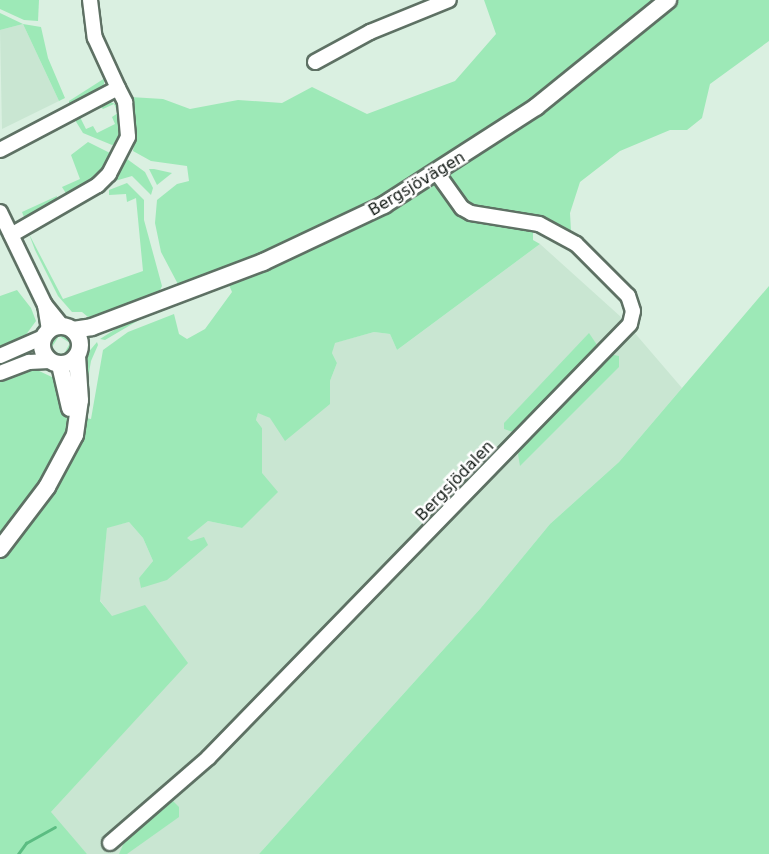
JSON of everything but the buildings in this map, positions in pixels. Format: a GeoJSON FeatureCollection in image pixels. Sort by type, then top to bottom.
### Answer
{"type":"FeatureCollection","features":[{"type":"Feature","properties":{"kind":"main road","name":"Bergsjövägen"},"geometry":{"type":"LineString","coordinates":[[57,331],[133,312],[327,235],[437,173],[551,96],[668,0]]}},
{"type":"Feature","properties":{"kind":"main road","name":"Bergsjövägen"},"geometry":{"type":"LineString","coordinates":[[54,363],[78,354],[133,312]]}},
{"type":"Feature","properties":{"kind":"main road"},"geometry":{"type":"LineString","coordinates":[[0,549],[47,487],[69,441],[75,435],[80,409],[79,340],[57,331],[42,351],[54,363],[70,398],[69,441]]}},
{"type":"Feature","properties":{"kind":"street"},"geometry":{"type":"LineString","coordinates":[[11,235],[98,185],[116,165],[128,137],[128,113],[95,38],[90,0]]}},
{"type":"Feature","properties":{"kind":"street"},"geometry":{"type":"LineString","coordinates":[[315,62],[370,32],[449,0]]}},
{"type":"Feature","properties":{"kind":"street"},"geometry":{"type":"LineString","coordinates":[[0,150],[118,88]]}},
{"type":"Feature","properties":{"kind":"street","name":"Bergsjödalen"},"geometry":{"type":"LineString","coordinates":[[110,843],[208,758],[630,324],[633,311],[628,296],[576,244],[539,224],[471,213],[462,208],[437,173]]}},
{"type":"Feature","properties":{"kind":"street"},"geometry":{"type":"LineString","coordinates":[[0,212],[57,331]]}},
{"type":"Feature","properties":{"kind":"street","name":"Bergsjövägen"},"geometry":{"type":"LineString","coordinates":[[0,356],[57,331]]}},
{"type":"Feature","properties":{"kind":"street","name":"Bergsjövägen"},"geometry":{"type":"LineString","coordinates":[[0,373],[29,362],[54,363]]}},
{"type":"Feature","properties":{"kind":"shaded area"},"geometry":{"type":"Polygon","coordinates":[[[23,24],[59,101],[2,129],[0,30],[23,24]]]}},
{"type":"Feature","properties":{"kind":"shaded area"},"geometry":{"type":"Polygon","coordinates":[[[540,244],[621,317],[682,388],[619,462],[550,524],[480,609],[259,854],[87,854],[50,813],[187,663],[111,616],[100,600],[107,527],[129,522],[143,538],[153,561],[139,578],[142,588],[191,541],[186,538],[208,521],[242,528],[251,518],[261,473],[262,428],[256,420],[258,412],[270,418],[330,381],[337,363],[332,353],[334,343],[374,332],[390,334],[397,350],[540,244]]]}},
{"type":"Feature","properties":{"kind":"green space"},"geometry":{"type":"Polygon","coordinates":[[[0,0],[39,0],[38,21],[24,20],[0,9],[0,0]]]}},
{"type":"Feature","properties":{"kind":"green space"},"geometry":{"type":"Polygon","coordinates":[[[484,0],[769,0],[769,41],[710,84],[702,118],[687,130],[670,130],[620,151],[580,182],[570,213],[571,231],[533,217],[533,240],[540,244],[397,350],[390,334],[374,332],[335,343],[332,353],[337,363],[330,381],[330,404],[285,441],[270,418],[258,413],[256,420],[262,428],[262,473],[278,492],[242,528],[208,521],[187,538],[191,541],[204,537],[208,545],[167,580],[141,588],[139,578],[153,561],[143,538],[129,522],[107,528],[100,601],[112,616],[145,605],[188,663],[51,812],[87,854],[0,854],[0,296],[17,290],[31,308],[36,321],[25,336],[37,370],[54,378],[62,391],[65,370],[72,369],[76,416],[91,419],[103,350],[128,332],[174,314],[179,334],[187,339],[205,329],[232,292],[229,285],[139,320],[105,340],[100,339],[180,288],[161,252],[155,223],[157,200],[177,184],[189,181],[187,166],[151,161],[133,151],[136,130],[130,97],[163,99],[190,109],[238,100],[282,103],[312,87],[367,114],[455,81],[496,34],[484,0]]]}},
{"type":"Feature","properties":{"kind":"green space"},"geometry":{"type":"Polygon","coordinates":[[[0,13],[23,24],[0,30],[0,13]]]}},
{"type":"Feature","properties":{"kind":"green space"},"geometry":{"type":"Polygon","coordinates":[[[23,24],[41,27],[48,58],[65,98],[59,101],[23,24]]]}},
{"type":"Feature","properties":{"kind":"green space"},"geometry":{"type":"Polygon","coordinates":[[[105,78],[103,89],[69,106],[69,101],[105,78]]]}},
{"type":"Feature","properties":{"kind":"green space"},"geometry":{"type":"Polygon","coordinates":[[[108,101],[120,106],[121,142],[112,145],[83,133],[75,120],[80,117],[86,129],[93,126],[97,133],[115,124],[112,117],[118,113],[114,104],[103,109],[100,106],[108,101]]]}},
{"type":"Feature","properties":{"kind":"green space"},"geometry":{"type":"Polygon","coordinates":[[[88,142],[110,153],[112,162],[97,177],[67,195],[62,187],[80,179],[71,155],[88,142]]]}},
{"type":"Feature","properties":{"kind":"green space"},"geometry":{"type":"Polygon","coordinates":[[[127,159],[145,172],[153,188],[151,195],[132,176],[108,183],[127,159]]]}},
{"type":"Feature","properties":{"kind":"green space"},"geometry":{"type":"Polygon","coordinates":[[[149,169],[154,169],[172,173],[157,185],[149,169]]]}},
{"type":"Feature","properties":{"kind":"green space"},"geometry":{"type":"Polygon","coordinates":[[[127,183],[144,200],[144,220],[162,286],[159,292],[94,322],[82,312],[72,312],[58,296],[29,234],[63,299],[143,271],[136,198],[127,202],[126,194],[109,195],[109,190],[127,183]]]}},
{"type":"Feature","properties":{"kind":"green space"},"geometry":{"type":"Polygon","coordinates":[[[57,196],[56,201],[24,217],[22,212],[57,196]]]}},
{"type":"Feature","properties":{"kind":"green space"},"geometry":{"type":"Polygon","coordinates":[[[769,286],[769,854],[259,854],[480,609],[550,524],[619,462],[769,286]]]}},
{"type":"Feature","properties":{"kind":"green space"},"geometry":{"type":"Polygon","coordinates":[[[59,333],[67,335],[72,342],[71,351],[64,357],[54,355],[49,347],[51,338],[59,333]],[[59,336],[52,347],[56,353],[64,354],[70,343],[59,336]]]}},
{"type":"Feature","properties":{"kind":"green space"},"geometry":{"type":"Polygon","coordinates":[[[589,333],[597,345],[513,432],[504,429],[504,423],[589,333]]]}},
{"type":"Feature","properties":{"kind":"green space"},"geometry":{"type":"Polygon","coordinates":[[[97,342],[98,345],[91,361],[83,408],[81,361],[97,342]]]}},
{"type":"Feature","properties":{"kind":"green space"},"geometry":{"type":"Polygon","coordinates":[[[609,354],[619,356],[619,367],[520,466],[518,454],[525,443],[609,354]]]}},
{"type":"Feature","properties":{"kind":"green space"},"geometry":{"type":"Polygon","coordinates":[[[173,801],[179,807],[179,817],[127,854],[119,854],[127,836],[173,801]]]}},
{"type":"Feature","properties":{"kind":"waterway"},"geometry":{"type":"LineString","coordinates":[[18,854],[26,843],[55,827]]}}]}
